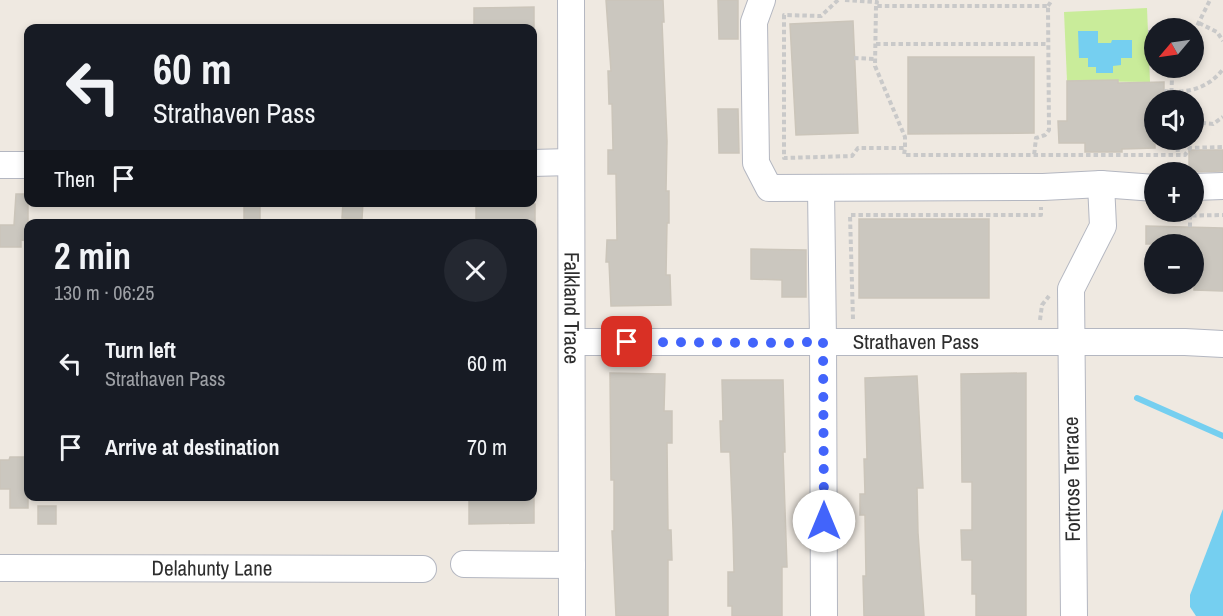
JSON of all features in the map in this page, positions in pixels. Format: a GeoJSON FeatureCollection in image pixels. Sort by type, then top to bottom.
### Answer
{"type":"FeatureCollection","features":[{"type":"Feature","properties":{"kind":"street","name":"Falkland Trace"},"geometry":{"type":"LineString","coordinates":[[571,0],[572,616]]}},
{"type":"Feature","properties":{"kind":"street"},"geometry":{"type":"LineString","coordinates":[[762,0],[754,22],[756,163],[769,188],[1043,188],[1101,184],[1144,187]]}},
{"type":"Feature","properties":{"kind":"street"},"geometry":{"type":"LineString","coordinates":[[537,163],[571,162]]}},
{"type":"Feature","properties":{"kind":"street"},"geometry":{"type":"LineString","coordinates":[[0,165],[24,165]]}},
{"type":"Feature","properties":{"kind":"street","name":"Fortrose Terrace"},"geometry":{"type":"LineString","coordinates":[[1074,616],[1071,289],[1103,225],[1101,184]]}},
{"type":"Feature","properties":{"kind":"street"},"geometry":{"type":"LineString","coordinates":[[1204,187],[1223,186]]}},
{"type":"Feature","properties":{"kind":"street"},"geometry":{"type":"LineString","coordinates":[[820,188],[824,616]]}},
{"type":"Feature","properties":{"kind":"street","name":"Strathaven Pass"},"geometry":{"type":"LineString","coordinates":[[572,342],[1185,342],[1223,344]]}},
{"type":"Feature","properties":{"kind":"street"},"geometry":{"type":"LineString","coordinates":[[464,564],[572,565]]}},
{"type":"Feature","properties":{"kind":"street","name":"Delahunty Lane"},"geometry":{"type":"LineString","coordinates":[[0,568],[423,569]]}},
{"type":"Feature","properties":{"kind":"path"},"geometry":{"type":"LineString","coordinates":[[838,0],[821,16],[784,15],[784,158],[852,156],[858,148],[905,148]]}},
{"type":"Feature","properties":{"kind":"path"},"geometry":{"type":"LineString","coordinates":[[845,0],[877,2],[875,66],[905,137],[904,155],[1185,155],[1190,148],[1223,147]]}},
{"type":"Feature","properties":{"kind":"path"},"geometry":{"type":"LineString","coordinates":[[1034,156],[1036,138],[1045,135],[1048,129],[1048,6],[1052,0]]}},
{"type":"Feature","properties":{"kind":"path"},"geometry":{"type":"LineString","coordinates":[[1201,18],[1210,0]]}},
{"type":"Feature","properties":{"kind":"path"},"geometry":{"type":"LineString","coordinates":[[876,6],[1048,6]]}},
{"type":"Feature","properties":{"kind":"path"},"geometry":{"type":"LineString","coordinates":[[1204,25],[1217,32],[1223,41]]}},
{"type":"Feature","properties":{"kind":"path"},"geometry":{"type":"LineString","coordinates":[[876,44],[1048,44]]}},
{"type":"Feature","properties":{"kind":"path"},"geometry":{"type":"LineString","coordinates":[[854,58],[876,59]]}},
{"type":"Feature","properties":{"kind":"path"},"geometry":{"type":"LineString","coordinates":[[1188,90],[1197,89],[1209,83],[1223,69]]}},
{"type":"Feature","properties":{"kind":"path"},"geometry":{"type":"LineString","coordinates":[[1204,123],[1213,124],[1223,117]]}},
{"type":"Feature","properties":{"kind":"path"},"geometry":{"type":"LineString","coordinates":[[1178,150],[1178,155]]}},
{"type":"Feature","properties":{"kind":"path"},"geometry":{"type":"LineString","coordinates":[[853,319],[850,215],[1041,215],[1041,200]]}},
{"type":"Feature","properties":{"kind":"path"},"geometry":{"type":"LineString","coordinates":[[1204,215],[1223,215]]}},
{"type":"Feature","properties":{"kind":"path"},"geometry":{"type":"LineString","coordinates":[[1190,222],[1190,227]]}},
{"type":"Feature","properties":{"kind":"path"},"geometry":{"type":"LineString","coordinates":[[1040,320],[1042,305],[1049,295]]}},
{"type":"Feature","properties":{"kind":"green space"},"geometry":{"type":"Polygon","coordinates":[[[1147,8],[1147,18],[1144,18],[1144,78],[1150,78],[1150,82],[1067,81],[1064,12],[1147,8]]]}},
{"type":"Feature","properties":{"kind":"water"},"geometry":{"type":"Polygon","coordinates":[[[1078,31],[1098,31],[1098,43],[1132,40],[1132,58],[1121,58],[1121,65],[1113,66],[1113,73],[1096,73],[1096,67],[1088,67],[1088,58],[1079,58],[1078,31]]]}},
{"type":"Feature","properties":{"kind":"water"},"geometry":{"type":"Polygon","coordinates":[[[1223,509],[1223,616],[1196,616],[1190,607],[1190,595],[1223,509]]]}},
{"type":"Feature","properties":{"kind":"building"},"geometry":{"type":"Polygon","coordinates":[[[606,0],[663,0],[666,191],[669,191],[666,275],[670,275],[671,305],[611,306],[609,262],[606,262],[607,240],[617,240],[616,174],[608,174],[608,150],[613,150],[612,104],[609,104],[608,71],[611,71],[606,0]]]}},
{"type":"Feature","properties":{"kind":"building"},"geometry":{"type":"Polygon","coordinates":[[[718,0],[738,0],[738,39],[719,39],[718,0]]]}},
{"type":"Feature","properties":{"kind":"building"},"geometry":{"type":"Polygon","coordinates":[[[534,7],[534,24],[474,24],[474,8],[534,7]]]}},
{"type":"Feature","properties":{"kind":"building"},"geometry":{"type":"Polygon","coordinates":[[[853,21],[858,133],[796,135],[790,24],[853,21]]]}},
{"type":"Feature","properties":{"kind":"building"},"geometry":{"type":"Polygon","coordinates":[[[908,57],[1034,57],[1034,133],[908,134],[908,57]]]}},
{"type":"Feature","properties":{"kind":"building"},"geometry":{"type":"Polygon","coordinates":[[[1067,81],[1164,82],[1164,90],[1144,90],[1144,148],[1122,149],[1122,152],[1085,152],[1085,143],[1059,143],[1058,121],[1067,121],[1067,81]]]}},
{"type":"Feature","properties":{"kind":"building"},"geometry":{"type":"Polygon","coordinates":[[[718,109],[738,109],[739,153],[719,153],[718,109]]]}},
{"type":"Feature","properties":{"kind":"building"},"geometry":{"type":"Polygon","coordinates":[[[1189,150],[1223,150],[1223,171],[1204,172],[1204,162],[1189,162],[1189,150]]]}},
{"type":"Feature","properties":{"kind":"building"},"geometry":{"type":"Polygon","coordinates":[[[16,194],[24,194],[24,207],[28,207],[28,219],[24,219],[24,240],[21,240],[21,247],[0,247],[0,225],[14,225],[16,194]]]}},
{"type":"Feature","properties":{"kind":"building"},"geometry":{"type":"Polygon","coordinates":[[[244,207],[260,207],[260,219],[244,219],[244,207]]]}},
{"type":"Feature","properties":{"kind":"building"},"geometry":{"type":"Polygon","coordinates":[[[343,207],[363,207],[362,219],[342,218],[343,207]]]}},
{"type":"Feature","properties":{"kind":"building"},"geometry":{"type":"Polygon","coordinates":[[[476,207],[535,207],[535,219],[476,219],[476,207]]]}},
{"type":"Feature","properties":{"kind":"building"},"geometry":{"type":"Polygon","coordinates":[[[859,219],[989,219],[989,298],[859,298],[859,219]]]}},
{"type":"Feature","properties":{"kind":"building"},"geometry":{"type":"Polygon","coordinates":[[[1146,226],[1223,228],[1223,291],[1204,290],[1204,234],[1146,234],[1146,226]]]}},
{"type":"Feature","properties":{"kind":"building"},"geometry":{"type":"Polygon","coordinates":[[[751,249],[806,250],[806,297],[782,297],[782,280],[751,279],[751,249]]]}},
{"type":"Feature","properties":{"kind":"building"},"geometry":{"type":"Polygon","coordinates":[[[610,373],[665,374],[664,411],[672,411],[672,443],[667,443],[668,530],[671,530],[672,560],[668,560],[668,616],[616,616],[612,531],[614,531],[614,480],[611,480],[610,373]]]}},
{"type":"Feature","properties":{"kind":"building"},"geometry":{"type":"Polygon","coordinates":[[[1026,373],[1026,616],[976,616],[976,594],[972,594],[972,560],[962,560],[961,530],[972,530],[972,482],[962,482],[961,374],[1026,373]]]}},
{"type":"Feature","properties":{"kind":"building"},"geometry":{"type":"Polygon","coordinates":[[[917,376],[923,488],[917,488],[918,533],[924,616],[864,616],[865,515],[860,515],[860,494],[865,494],[864,459],[867,459],[865,378],[917,376]]]}},
{"type":"Feature","properties":{"kind":"building"},"geometry":{"type":"Polygon","coordinates":[[[722,380],[783,380],[787,567],[782,567],[782,616],[732,616],[732,606],[728,606],[728,572],[734,572],[733,529],[730,452],[721,452],[722,380]]]}},
{"type":"Feature","properties":{"kind":"building"},"geometry":{"type":"Polygon","coordinates":[[[10,457],[24,457],[24,501],[28,501],[28,508],[10,508],[10,489],[0,489],[0,460],[9,460],[10,457]]]}},
{"type":"Feature","properties":{"kind":"building"},"geometry":{"type":"Polygon","coordinates":[[[469,501],[534,501],[534,523],[469,524],[469,501]]]}},
{"type":"Feature","properties":{"kind":"building"},"geometry":{"type":"Polygon","coordinates":[[[38,506],[56,506],[56,524],[38,524],[38,506]]]}},
{"type":"Feature","properties":{"kind":"waterway"},"geometry":{"type":"LineString","coordinates":[[1137,398],[1223,436]]}},
{"type":"Feature","properties":{"kind":"route"},"geometry":{"type":"LineString","coordinates":[[627,342],[794,343],[823,341],[824,521]]}}]}
